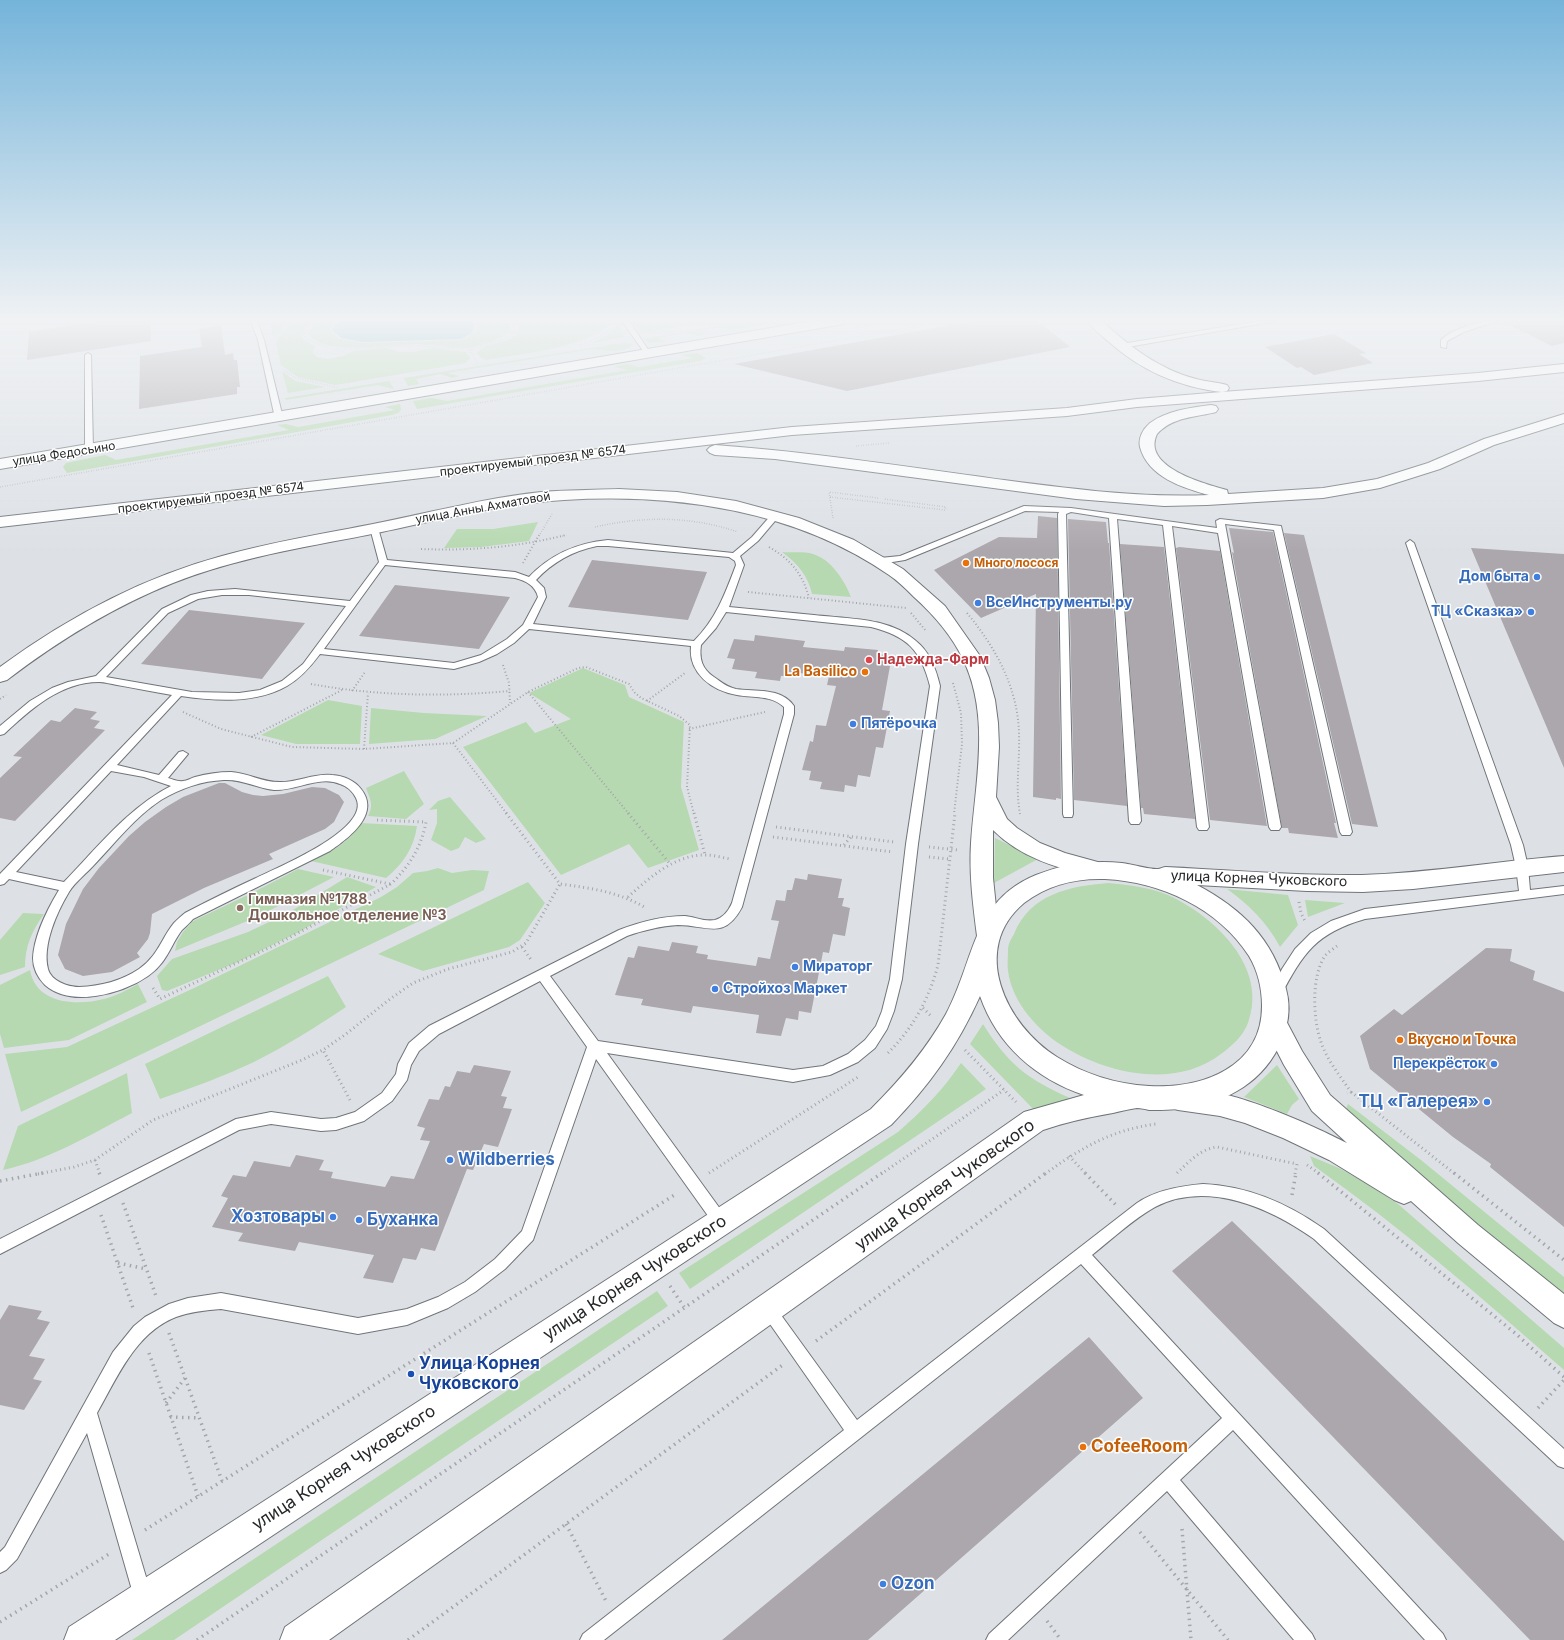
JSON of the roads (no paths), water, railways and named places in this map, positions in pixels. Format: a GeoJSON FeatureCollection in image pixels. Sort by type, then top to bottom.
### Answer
{"type":"FeatureCollection","features":[{"type":"Feature","properties":{"kind":"main road","name":"улица Федосьино"},"geometry":{"type":"LineString","coordinates":[[0,464],[397,398]]}},
{"type":"Feature","properties":{"kind":"main road"},"geometry":{"type":"LineString","coordinates":[[1137,403],[1148,398]]}},
{"type":"Feature","properties":{"kind":"main road","name":"проектируемый проезд № 6574"},"geometry":{"type":"LineString","coordinates":[[0,522],[792,431],[1067,412],[1137,403],[1207,398]]}},
{"type":"Feature","properties":{"kind":"main road","name":"проектируемый проезд № 6574"},"geometry":{"type":"LineString","coordinates":[[1067,412],[1128,412],[1335,398]]}},
{"type":"Feature","properties":{"kind":"main road"},"geometry":{"type":"LineString","coordinates":[[1225,406],[1178,416],[1159,424],[1148,436],[1146,443],[1147,450],[1157,465],[1177,478],[1205,489],[1246,497]]}},
{"type":"Feature","properties":{"kind":"main road"},"geometry":{"type":"LineString","coordinates":[[641,448],[775,454],[1047,490],[1119,498],[1164,501],[1323,492],[1380,483],[1434,466],[1489,442],[1564,418]]}},
{"type":"Feature","properties":{"kind":"main road","name":"улица Корнея Чуковского"},"geometry":{"type":"LineString","coordinates":[[82,1640],[881,1117],[928,1066],[949,1034],[973,986],[986,943],[999,914],[1012,900],[1028,888],[1040,882],[1067,873],[1097,870],[1113,870],[1145,875],[1294,883],[1391,882],[1522,867],[1564,864]]}},
{"type":"Feature","properties":{"kind":"main road","name":"улица Корнея Чуковского"},"geometry":{"type":"LineString","coordinates":[[986,943],[984,962],[985,975],[990,995],[1000,1016],[1020,1042],[1048,1064],[1080,1082],[1117,1094],[1135,1097],[1172,1098],[1206,1092],[1235,1078],[1247,1069],[1265,1047],[1271,1035],[1274,1022],[1275,995],[1268,968],[1261,955],[1243,930],[1206,900],[1191,891],[1145,875]]}},
{"type":"Feature","properties":{"kind":"main road","name":"улица Корнея Чуковского"},"geometry":{"type":"LineString","coordinates":[[298,1640],[1034,1121],[1086,1105],[1135,1097]]}},
{"type":"Feature","properties":{"kind":"street","name":"улица Анны Ахматовой"},"geometry":{"type":"LineString","coordinates":[[0,676],[35,650],[73,625],[145,589],[194,570],[241,556],[374,528],[522,499],[589,494],[631,493],[682,497],[720,503],[776,515],[832,536],[880,561],[915,587],[941,613],[962,640],[975,663],[981,677],[987,707],[988,733],[981,853],[986,943]]}},
{"type":"Feature","properties":{"kind":"street","name":"улица Анны Ахматовой"},"geometry":{"type":"LineString","coordinates":[[985,796],[1000,824],[1022,842],[1044,854],[1097,870]]}},
{"type":"Feature","properties":{"kind":"street"},"geometry":{"type":"LineString","coordinates":[[1274,1022],[1293,1058],[1321,1103],[1468,1234],[1564,1313]]}},
{"type":"Feature","properties":{"kind":"street"},"geometry":{"type":"LineString","coordinates":[[1172,1098],[1219,1105],[1245,1112],[1297,1130],[1348,1156],[1468,1234]]}},
{"type":"Feature","properties":{"kind":"lane"},"geometry":{"type":"LineString","coordinates":[[88,398],[89,450]]}},
{"type":"Feature","properties":{"kind":"lane"},"geometry":{"type":"LineString","coordinates":[[274,398],[279,418]]}},
{"type":"Feature","properties":{"kind":"lane"},"geometry":{"type":"LineString","coordinates":[[880,561],[902,558],[1024,508],[1064,510],[1222,531]]}},
{"type":"Feature","properties":{"kind":"lane"},"geometry":{"type":"LineString","coordinates":[[1064,510],[1062,514],[1068,814]]}},
{"type":"Feature","properties":{"kind":"lane"},"geometry":{"type":"LineString","coordinates":[[734,556],[755,539],[776,515]]}},
{"type":"Feature","properties":{"kind":"lane"},"geometry":{"type":"LineString","coordinates":[[1114,516],[1135,821]]}},
{"type":"Feature","properties":{"kind":"lane"},"geometry":{"type":"LineString","coordinates":[[1274,827],[1220,521],[1278,528],[1346,832]]}},
{"type":"Feature","properties":{"kind":"lane"},"geometry":{"type":"LineString","coordinates":[[1167,523],[1204,827]]}},
{"type":"Feature","properties":{"kind":"lane"},"geometry":{"type":"LineString","coordinates":[[0,732],[32,703],[43,696],[66,686],[99,679],[224,698],[247,696],[265,691],[291,679],[306,666],[383,562],[374,528]]}},
{"type":"Feature","properties":{"kind":"lane"},"geometry":{"type":"LineString","coordinates":[[0,1247],[236,1125],[251,1120],[271,1118],[321,1125],[336,1124],[359,1117],[387,1097],[402,1076],[409,1055],[422,1039],[434,1030],[623,933],[639,927],[666,922],[686,921],[716,925],[729,918],[735,911],[789,714],[789,706],[780,698],[772,695],[729,690],[716,685],[703,674],[697,664],[694,654],[696,644],[713,627],[724,609],[740,565],[740,561],[734,556],[632,545],[597,543],[568,551],[554,559],[531,580]]}},
{"type":"Feature","properties":{"kind":"lane"},"geometry":{"type":"LineString","coordinates":[[1410,543],[1517,845],[1522,867],[1525,894]]}},
{"type":"Feature","properties":{"kind":"lane"},"geometry":{"type":"LineString","coordinates":[[318,650],[454,666],[471,662],[494,653],[506,646],[527,626],[542,597],[539,587],[531,580],[516,575],[383,562]]}},
{"type":"Feature","properties":{"kind":"lane"},"geometry":{"type":"LineString","coordinates":[[99,679],[165,611],[201,595],[234,591],[352,604]]}},
{"type":"Feature","properties":{"kind":"lane"},"geometry":{"type":"LineString","coordinates":[[594,1046],[793,1076],[825,1071],[853,1058],[874,1039],[881,1029],[888,1011],[896,979],[912,849],[936,686],[927,660],[913,641],[902,633],[888,627],[724,609]]}},
{"type":"Feature","properties":{"kind":"lane"},"geometry":{"type":"LineString","coordinates":[[527,626],[696,644]]}},
{"type":"Feature","properties":{"kind":"lane"},"geometry":{"type":"LineString","coordinates":[[3,877],[180,692]]}},
{"type":"Feature","properties":{"kind":"lane"},"geometry":{"type":"LineString","coordinates":[[161,778],[183,754]]}},
{"type":"Feature","properties":{"kind":"lane"},"geometry":{"type":"LineString","coordinates":[[109,767],[161,778],[182,785]]}},
{"type":"Feature","properties":{"kind":"lane"},"geometry":{"type":"LineString","coordinates":[[232,776],[244,777],[265,785],[281,786],[313,779],[338,779],[351,784],[362,796],[363,804],[358,819],[337,841],[316,853],[188,916],[178,927],[161,956],[144,972],[122,984],[97,991],[74,992],[55,986],[43,975],[39,959],[41,944],[54,908],[66,887],[132,818],[157,798],[182,785],[203,779],[232,776]]}},
{"type":"Feature","properties":{"kind":"lane"},"geometry":{"type":"LineString","coordinates":[[3,877],[66,887]]}},
{"type":"Feature","properties":{"kind":"lane"},"geometry":{"type":"LineString","coordinates":[[1275,995],[1294,959],[1320,934],[1335,924],[1364,914],[1564,890]]}},
{"type":"Feature","properties":{"kind":"lane"},"geometry":{"type":"LineString","coordinates":[[542,974],[721,1222]]}},
{"type":"Feature","properties":{"kind":"lane"},"geometry":{"type":"LineString","coordinates":[[0,1564],[11,1553],[128,1344],[141,1330],[162,1314],[178,1307],[221,1301],[358,1326],[376,1324],[407,1317],[443,1303],[470,1288],[500,1264],[528,1235],[594,1046]]}},
{"type":"Feature","properties":{"kind":"lane"},"geometry":{"type":"LineString","coordinates":[[589,1640],[1128,1218],[1150,1202],[1174,1193],[1204,1190],[1233,1193],[1258,1200],[1289,1214],[1319,1234],[1564,1460]]}},
{"type":"Feature","properties":{"kind":"lane"},"geometry":{"type":"LineString","coordinates":[[1081,1254],[1437,1640]]}},
{"type":"Feature","properties":{"kind":"lane"},"geometry":{"type":"LineString","coordinates":[[768,1309],[855,1432]]}},
{"type":"Feature","properties":{"kind":"lane"},"geometry":{"type":"LineString","coordinates":[[89,1413],[144,1599]]}},
{"type":"Feature","properties":{"kind":"lane"},"geometry":{"type":"LineString","coordinates":[[995,1640],[1127,1517],[1174,1486],[1233,1419]]}},
{"type":"Feature","properties":{"kind":"lane"},"geometry":{"type":"LineString","coordinates":[[1174,1486],[1306,1640]]}},
{"type":"Feature","properties":{"kind":"place","name":"Много лосося"},"geometry":{"type":"Point","coordinates":[966,563]}},
{"type":"Feature","properties":{"kind":"place","name":"Дом быта"},"geometry":{"type":"Point","coordinates":[1537,577]}},
{"type":"Feature","properties":{"kind":"place","name":"ВсеИнструменты.ру"},"geometry":{"type":"Point","coordinates":[978,603]}},
{"type":"Feature","properties":{"kind":"place","name":"ТЦ «Сказка»"},"geometry":{"type":"Point","coordinates":[1531,612]}},
{"type":"Feature","properties":{"kind":"place","name":"Надежда-Фарм"},"geometry":{"type":"Point","coordinates":[869,660]}},
{"type":"Feature","properties":{"kind":"place","name":"La Basilico"},"geometry":{"type":"Point","coordinates":[865,672]}},
{"type":"Feature","properties":{"kind":"place","name":"Пятёрочка"},"geometry":{"type":"Point","coordinates":[853,724]}},
{"type":"Feature","properties":{"kind":"place","name":"Гимназия №1788. Дошкольное отделение №3"},"geometry":{"type":"Point","coordinates":[240,908]}},
{"type":"Feature","properties":{"kind":"place","name":"Мираторг"},"geometry":{"type":"Point","coordinates":[795,967]}},
{"type":"Feature","properties":{"kind":"place","name":"Стройхоз Маркет"},"geometry":{"type":"Point","coordinates":[715,989]}},
{"type":"Feature","properties":{"kind":"place","name":"Вкусно и Точка"},"geometry":{"type":"Point","coordinates":[1400,1040]}},
{"type":"Feature","properties":{"kind":"place","name":"Перекрёсток"},"geometry":{"type":"Point","coordinates":[1494,1064]}},
{"type":"Feature","properties":{"kind":"place","name":"ТЦ «Галерея»"},"geometry":{"type":"Point","coordinates":[1487,1102]}},
{"type":"Feature","properties":{"kind":"place","name":"Wildberries"},"geometry":{"type":"Point","coordinates":[450,1160]}},
{"type":"Feature","properties":{"kind":"place","name":"Хозтовары"},"geometry":{"type":"Point","coordinates":[333,1217]}},
{"type":"Feature","properties":{"kind":"place","name":"Буханка"},"geometry":{"type":"Point","coordinates":[359,1220]}},
{"type":"Feature","properties":{"kind":"place","name":"Улица Корнея Чуковского"},"geometry":{"type":"Point","coordinates":[411,1374]}},
{"type":"Feature","properties":{"kind":"place","name":"CofeeRoom"},"geometry":{"type":"Point","coordinates":[1083,1447]}},
{"type":"Feature","properties":{"kind":"place","name":"Ozon"},"geometry":{"type":"Point","coordinates":[883,1584]}}]}
